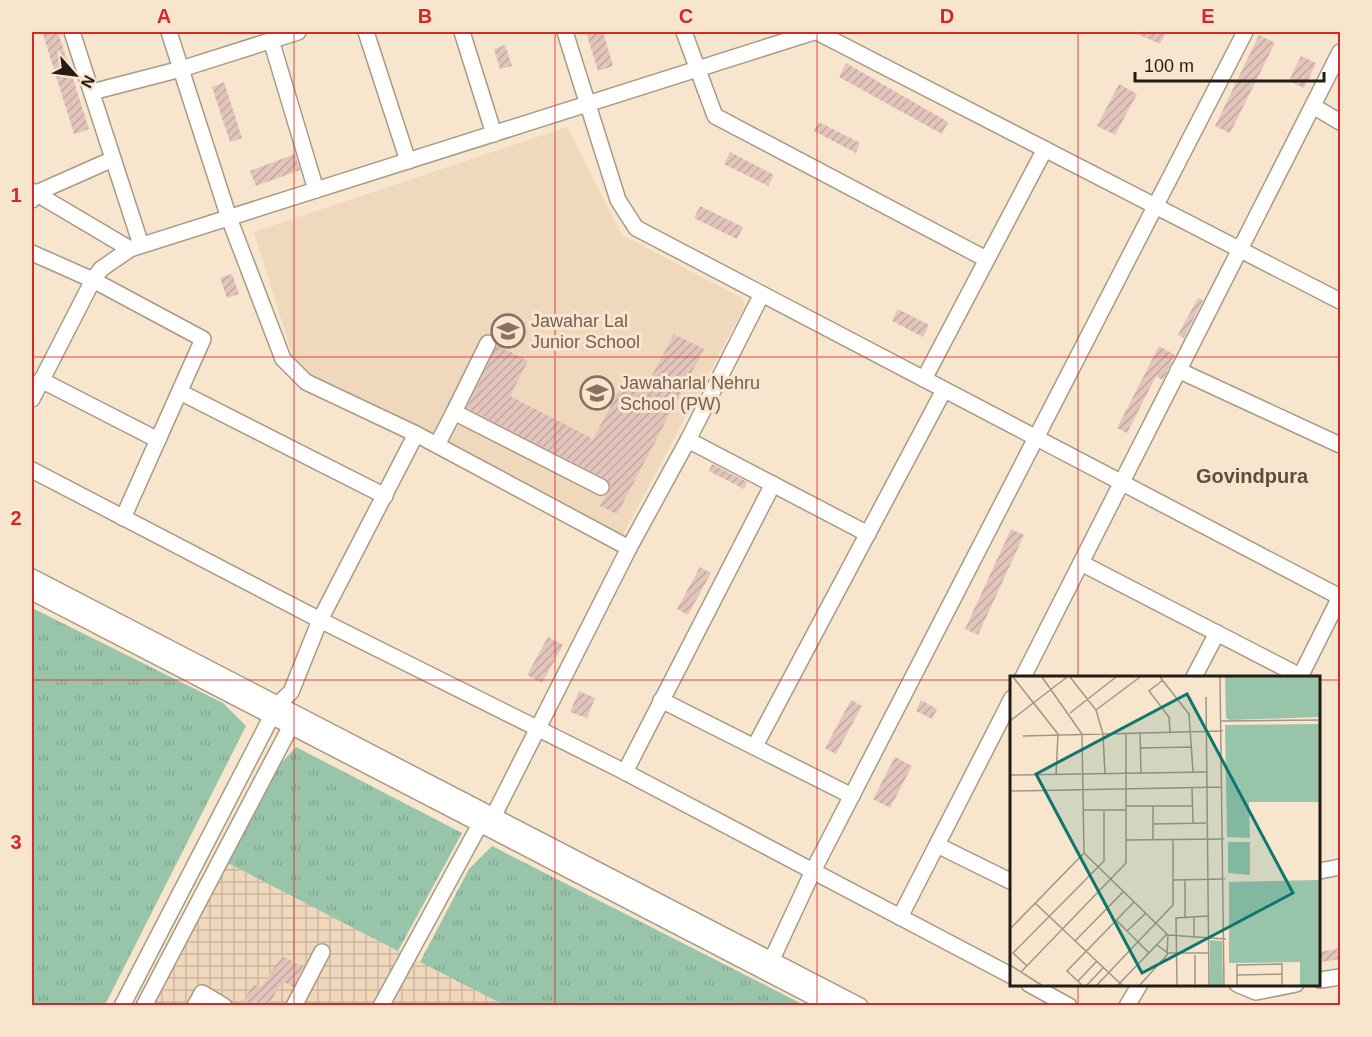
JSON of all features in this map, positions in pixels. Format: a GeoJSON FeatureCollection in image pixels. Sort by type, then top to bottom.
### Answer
{"type":"FeatureCollection","features":[{"type":"Feature","properties":{"kind":"street"},"geometry":{"type":"LineString","coordinates":[[72,32],[113,159],[136,247]]}},
{"type":"Feature","properties":{"kind":"street"},"geometry":{"type":"LineString","coordinates":[[169,32],[228,218],[283,359],[306,382],[416,434],[629,548]]}},
{"type":"Feature","properties":{"kind":"street"},"geometry":{"type":"LineString","coordinates":[[92,92],[181,69],[298,32]]}},
{"type":"Feature","properties":{"kind":"street"},"geometry":{"type":"LineString","coordinates":[[366,32],[408,161]]}},
{"type":"Feature","properties":{"kind":"street"},"geometry":{"type":"LineString","coordinates":[[462,32],[494,134]]}},
{"type":"Feature","properties":{"kind":"street"},"geometry":{"type":"LineString","coordinates":[[565,32],[618,200],[636,228],[1340,597],[1300,676],[1081,562]]}},
{"type":"Feature","properties":{"kind":"street"},"geometry":{"type":"LineString","coordinates":[[684,32],[696,70],[715,116],[986,259]]}},
{"type":"Feature","properties":{"kind":"street"},"geometry":{"type":"LineString","coordinates":[[32,399],[93,280],[101,269],[136,247],[816,32],[1341,301]]}},
{"type":"Feature","properties":{"kind":"street"},"geometry":{"type":"LineString","coordinates":[[769,966],[813,871],[1038,439],[1245,32]]}},
{"type":"Feature","properties":{"kind":"street"},"geometry":{"type":"LineString","coordinates":[[271,40],[316,190]]}},
{"type":"Feature","properties":{"kind":"street"},"geometry":{"type":"LineString","coordinates":[[1024,676],[1341,52]]}},
{"type":"Feature","properties":{"kind":"street"},"geometry":{"type":"LineString","coordinates":[[1313,106],[1341,122]]}},
{"type":"Feature","properties":{"kind":"street"},"geometry":{"type":"LineString","coordinates":[[924,379],[1045,149]]}},
{"type":"Feature","properties":{"kind":"street"},"geometry":{"type":"LineString","coordinates":[[32,195],[113,159]]}},
{"type":"Feature","properties":{"kind":"street"},"geometry":{"type":"LineString","coordinates":[[32,195],[136,247]]}},
{"type":"Feature","properties":{"kind":"street"},"geometry":{"type":"LineString","coordinates":[[32,253],[93,280],[204,339],[123,518]]}},
{"type":"Feature","properties":{"kind":"street"},"geometry":{"type":"LineString","coordinates":[[381,1005],[538,729],[629,548],[688,440],[762,294]]}},
{"type":"Feature","properties":{"kind":"street"},"geometry":{"type":"LineString","coordinates":[[437,445],[488,343]]}},
{"type":"Feature","properties":{"kind":"street"},"geometry":{"type":"LineString","coordinates":[[1178,370],[1341,445]]}},
{"type":"Feature","properties":{"kind":"street"},"geometry":{"type":"LineString","coordinates":[[41,380],[158,440]]}},
{"type":"Feature","properties":{"kind":"street"},"geometry":{"type":"LineString","coordinates":[[755,746],[944,390]]}},
{"type":"Feature","properties":{"kind":"street"},"geometry":{"type":"LineString","coordinates":[[180,392],[385,495]]}},
{"type":"Feature","properties":{"kind":"street"},"geometry":{"type":"LineString","coordinates":[[454,412],[601,487]]}},
{"type":"Feature","properties":{"kind":"street"},"geometry":{"type":"LineString","coordinates":[[122,1005],[275,711],[291,692],[320,620],[416,434]]}},
{"type":"Feature","properties":{"kind":"street"},"geometry":{"type":"LineString","coordinates":[[688,440],[868,534]]}},
{"type":"Feature","properties":{"kind":"street"},"geometry":{"type":"LineString","coordinates":[[32,470],[320,620],[625,772],[1010,975]]}},
{"type":"Feature","properties":{"kind":"street"},"geometry":{"type":"LineString","coordinates":[[625,772],[773,484]]}},
{"type":"Feature","properties":{"kind":"street"},"geometry":{"type":"LineString","coordinates":[[32,577],[275,711],[289,726],[487,820],[769,966],[860,1005]]}},
{"type":"Feature","properties":{"kind":"street"},"geometry":{"type":"LineString","coordinates":[[32,592],[275,711],[298,713],[487,820]]}},
{"type":"Feature","properties":{"kind":"street"},"geometry":{"type":"LineString","coordinates":[[1195,676],[1217,633]]}},
{"type":"Feature","properties":{"kind":"street"},"geometry":{"type":"LineString","coordinates":[[291,692],[298,713]]}},
{"type":"Feature","properties":{"kind":"street"},"geometry":{"type":"LineString","coordinates":[[661,700],[852,796]]}},
{"type":"Feature","properties":{"kind":"street"},"geometry":{"type":"LineString","coordinates":[[900,917],[1010,702]]}},
{"type":"Feature","properties":{"kind":"street"},"geometry":{"type":"LineString","coordinates":[[144,1005],[289,726],[298,713]]}},
{"type":"Feature","properties":{"kind":"street"},"geometry":{"type":"LineString","coordinates":[[937,845],[1010,881]]}},
{"type":"Feature","properties":{"kind":"street"},"geometry":{"type":"LineString","coordinates":[[1321,871],[1341,867]]}},
{"type":"Feature","properties":{"kind":"street"},"geometry":{"type":"LineString","coordinates":[[294,1005],[322,952]]}},
{"type":"Feature","properties":{"kind":"street"},"geometry":{"type":"LineString","coordinates":[[769,966],[831,1005]]}},
{"type":"Feature","properties":{"kind":"street"},"geometry":{"type":"LineString","coordinates":[[1321,980],[1341,976]]}},
{"type":"Feature","properties":{"kind":"street"},"geometry":{"type":"LineString","coordinates":[[1033,986],[1069,1005]]}},
{"type":"Feature","properties":{"kind":"street"},"geometry":{"type":"LineString","coordinates":[[1127,1005],[1139,986]]}},
{"type":"Feature","properties":{"kind":"street"},"geometry":{"type":"LineString","coordinates":[[1242,986],[1256,992],[1286,986]]}},
{"type":"Feature","properties":{"kind":"street"},"geometry":{"type":"LineString","coordinates":[[195,1005],[202,993],[224,1005]]}},
{"type":"Feature","properties":{"kind":"shaded area","name":"Jawahar Lal Junior School"},"geometry":{"type":"Polygon","coordinates":[[[567,127],[622,235],[742,298],[745,306],[620,540],[310,375],[293,357],[254,232],[567,127]]]}},
{"type":"Feature","properties":{"kind":"shaded area"},"geometry":{"type":"Polygon","coordinates":[[[222,860],[504,1005],[150,1006],[222,860]]]}},
{"type":"Feature","properties":{"kind":"green space"},"geometry":{"type":"Polygon","coordinates":[[[32,608],[223,703],[246,726],[105,1005],[32,1005],[32,608]]]}},
{"type":"Feature","properties":{"kind":"green space"},"geometry":{"type":"Polygon","coordinates":[[[296,747],[462,833],[398,951],[222,860],[275,770],[296,747]]]}},
{"type":"Feature","properties":{"kind":"green space"},"geometry":{"type":"Polygon","coordinates":[[[492,846],[804,1005],[504,1005],[420,962],[469,869],[492,846]]]}},
{"type":"Feature","properties":{"kind":"building"},"geometry":{"type":"Polygon","coordinates":[[[58,32],[89,129],[74,134],[43,34],[58,32]]]}},
{"type":"Feature","properties":{"kind":"building"},"geometry":{"type":"Polygon","coordinates":[[[586,32],[603,32],[613,66],[598,71],[586,32]]]}},
{"type":"Feature","properties":{"kind":"building"},"geometry":{"type":"Polygon","coordinates":[[[1133,32],[1166,32],[1160,44],[1133,32]]]}},
{"type":"Feature","properties":{"kind":"building"},"geometry":{"type":"Polygon","coordinates":[[[1259,35],[1275,43],[1230,133],[1215,126],[1259,35]]]}},
{"type":"Feature","properties":{"kind":"building"},"geometry":{"type":"Polygon","coordinates":[[[505,45],[512,66],[500,69],[494,49],[505,45]]]}},
{"type":"Feature","properties":{"kind":"building"},"geometry":{"type":"Polygon","coordinates":[[[1301,56],[1316,63],[1304,88],[1289,81],[1301,56]]]}},
{"type":"Feature","properties":{"kind":"building"},"geometry":{"type":"Polygon","coordinates":[[[846,63],[948,122],[942,134],[839,77],[846,63]]]}},
{"type":"Feature","properties":{"kind":"building"},"geometry":{"type":"Polygon","coordinates":[[[224,82],[242,138],[230,142],[212,87],[224,82]]]}},
{"type":"Feature","properties":{"kind":"building"},"geometry":{"type":"Polygon","coordinates":[[[1119,84],[1137,94],[1115,135],[1097,126],[1119,84]]]}},
{"type":"Feature","properties":{"kind":"building"},"geometry":{"type":"Polygon","coordinates":[[[819,122],[860,143],[856,153],[814,131],[819,122]]]}},
{"type":"Feature","properties":{"kind":"building"},"geometry":{"type":"Polygon","coordinates":[[[730,152],[774,175],[768,186],[724,164],[730,152]]]}},
{"type":"Feature","properties":{"kind":"building"},"geometry":{"type":"Polygon","coordinates":[[[295,154],[300,170],[256,186],[250,171],[295,154]]]}},
{"type":"Feature","properties":{"kind":"building"},"geometry":{"type":"Polygon","coordinates":[[[700,206],[743,227],[737,239],[694,218],[700,206]]]}},
{"type":"Feature","properties":{"kind":"building"},"geometry":{"type":"Polygon","coordinates":[[[232,274],[239,294],[227,298],[220,278],[232,274]]]}},
{"type":"Feature","properties":{"kind":"building"},"geometry":{"type":"Polygon","coordinates":[[[1198,298],[1203,300],[1184,338],[1178,335],[1198,298]]]}},
{"type":"Feature","properties":{"kind":"building"},"geometry":{"type":"Polygon","coordinates":[[[898,309],[929,325],[923,337],[892,321],[898,309]]]}},
{"type":"Feature","properties":{"kind":"building"},"geometry":{"type":"Polygon","coordinates":[[[674,334],[704,349],[617,514],[600,506],[611,487],[606,479],[467,408],[497,345],[528,361],[510,396],[593,439],[623,383],[642,394],[674,334]]]}},
{"type":"Feature","properties":{"kind":"building"},"geometry":{"type":"Polygon","coordinates":[[[1159,346],[1175,355],[1163,380],[1156,376],[1127,433],[1117,428],[1159,346]]]}},
{"type":"Feature","properties":{"kind":"building"},"geometry":{"type":"Polygon","coordinates":[[[712,464],[747,482],[744,489],[709,471],[712,464]]]}},
{"type":"Feature","properties":{"kind":"building"},"geometry":{"type":"Polygon","coordinates":[[[1011,529],[1024,535],[978,635],[965,629],[1011,529]]]}},
{"type":"Feature","properties":{"kind":"building"},"geometry":{"type":"Polygon","coordinates":[[[700,567],[711,573],[688,615],[677,609],[700,567]]]}},
{"type":"Feature","properties":{"kind":"building"},"geometry":{"type":"Polygon","coordinates":[[[548,637],[563,645],[542,683],[527,675],[548,637]]]}},
{"type":"Feature","properties":{"kind":"building"},"geometry":{"type":"Polygon","coordinates":[[[579,691],[595,698],[587,718],[570,712],[579,691]]]}},
{"type":"Feature","properties":{"kind":"building"},"geometry":{"type":"Polygon","coordinates":[[[851,700],[862,706],[836,754],[825,748],[851,700]]]}},
{"type":"Feature","properties":{"kind":"building"},"geometry":{"type":"Polygon","coordinates":[[[921,700],[937,709],[932,719],[916,711],[921,700]]]}},
{"type":"Feature","properties":{"kind":"building"},"geometry":{"type":"Polygon","coordinates":[[[895,757],[912,766],[890,808],[873,799],[895,757]]]}},
{"type":"Feature","properties":{"kind":"building"},"geometry":{"type":"Polygon","coordinates":[[[1341,948],[1341,959],[1321,962],[1321,952],[1341,948]]]}},
{"type":"Feature","properties":{"kind":"building"},"geometry":{"type":"Polygon","coordinates":[[[282,956],[303,967],[293,987],[282,981],[269,1005],[242,1005],[253,984],[261,987],[282,956]]]}},
{"type":"Feature","properties":{"kind":"place","name":"Jawahar Lal Junior School"},"geometry":{"type":"Point","coordinates":[508,331]}},
{"type":"Feature","properties":{"kind":"place","name":"Jawaharlal Nehru School (PW)"},"geometry":{"type":"Point","coordinates":[597,393]}},
{"type":"Feature","properties":{"kind":"district","name":"Govindpura"},"geometry":{"type":"Point","coordinates":[1252,476]}}]}
